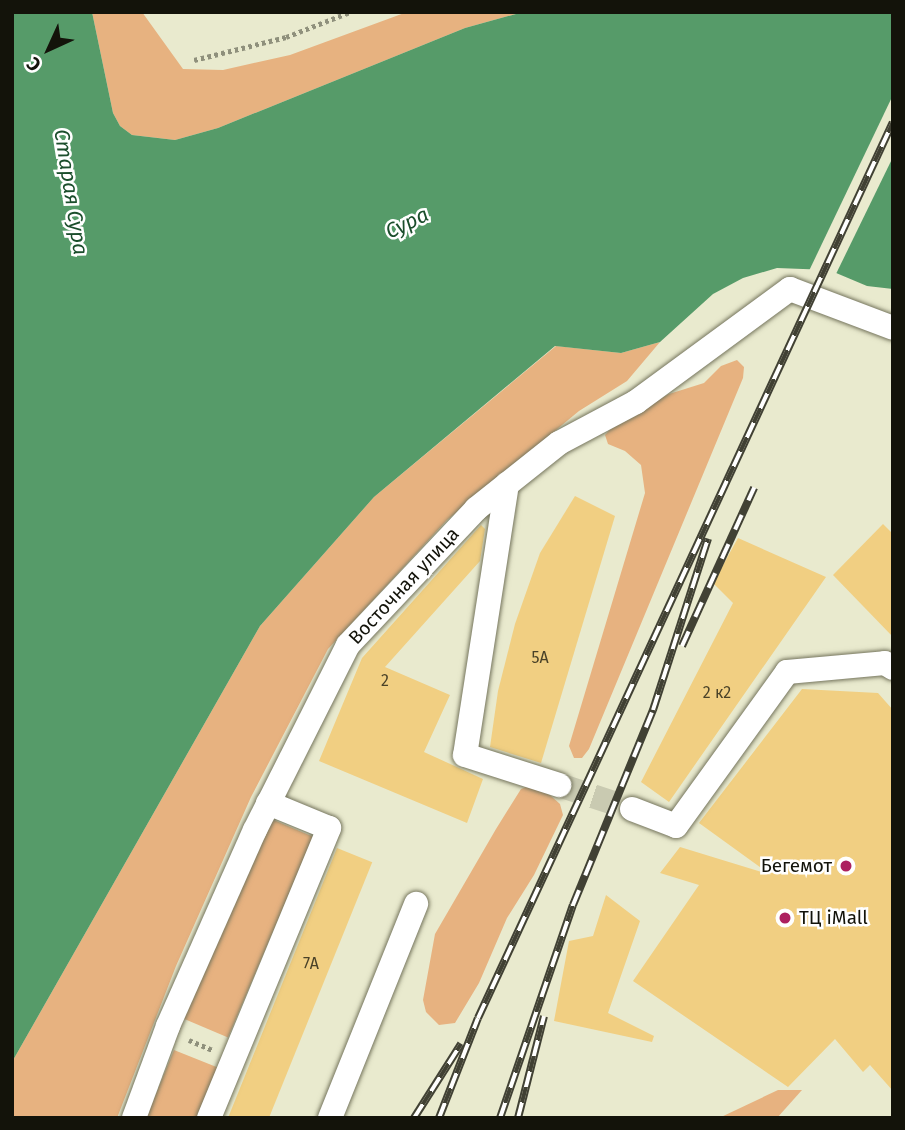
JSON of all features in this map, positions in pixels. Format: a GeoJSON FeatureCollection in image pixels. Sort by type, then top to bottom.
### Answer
{"type":"FeatureCollection","features":[{"type":"Feature","properties":{"kind":"street","name":"Восточная улица"},"geometry":{"type":"LineString","coordinates":[[134,1118],[167,1031],[268,803],[348,645],[476,509],[559,443],[636,402],[790,289],[893,328]]}},
{"type":"Feature","properties":{"kind":"street"},"geometry":{"type":"LineString","coordinates":[[508,484],[465,755],[559,785]]}},
{"type":"Feature","properties":{"kind":"street"},"geometry":{"type":"LineString","coordinates":[[632,810],[676,826],[787,672],[885,663],[893,668]]}},
{"type":"Feature","properties":{"kind":"street"},"geometry":{"type":"LineString","coordinates":[[209,1118],[329,828],[268,803]]}},
{"type":"Feature","properties":{"kind":"street"},"geometry":{"type":"LineString","coordinates":[[330,1118],[416,904]]}},
{"type":"Feature","properties":{"kind":"path"},"geometry":{"type":"LineString","coordinates":[[194,60],[286,37],[350,12]]}},
{"type":"Feature","properties":{"kind":"path"},"geometry":{"type":"LineString","coordinates":[[167,1031],[233,1058]]}},
{"type":"Feature","properties":{"kind":"shaded area"},"geometry":{"type":"Polygon","coordinates":[[[92,12],[142,12],[183,69],[223,70],[290,55],[407,12],[523,12],[465,28],[218,128],[175,140],[132,135],[120,126],[113,113],[92,12]]]}},
{"type":"Feature","properties":{"kind":"shaded area"},"geometry":{"type":"Polygon","coordinates":[[[660,342],[627,381],[579,411],[447,520],[328,649],[251,797],[176,966],[117,1118],[12,1118],[12,1062],[260,626],[374,497],[556,346],[621,353],[660,342]]]}},
{"type":"Feature","properties":{"kind":"shaded area"},"geometry":{"type":"Polygon","coordinates":[[[737,360],[744,367],[743,378],[589,749],[582,758],[574,758],[569,746],[645,493],[641,465],[625,451],[608,444],[605,435],[617,422],[669,394],[704,383],[721,366],[737,360]]]}},
{"type":"Feature","properties":{"kind":"shaded area"},"geometry":{"type":"Polygon","coordinates":[[[538,786],[551,796],[560,804],[563,815],[534,875],[507,918],[479,983],[455,1023],[439,1025],[426,1012],[423,1000],[435,934],[521,789],[538,786]]]}},
{"type":"Feature","properties":{"kind":"shaded area"},"geometry":{"type":"Polygon","coordinates":[[[269,818],[313,837],[228,1037],[184,1019],[269,818]]]}},
{"type":"Feature","properties":{"kind":"shaded area"},"geometry":{"type":"Polygon","coordinates":[[[174,1050],[219,1068],[198,1118],[146,1118],[174,1050]]]}},
{"type":"Feature","properties":{"kind":"shaded area"},"geometry":{"type":"Polygon","coordinates":[[[778,1090],[802,1090],[777,1118],[719,1118],[778,1090]]]}},
{"type":"Feature","properties":{"kind":"water"},"geometry":{"type":"Polygon","coordinates":[[[12,12],[92,12],[113,113],[120,126],[132,135],[175,140],[218,128],[465,28],[523,12],[893,12],[893,289],[867,286],[829,270],[777,268],[743,278],[713,294],[660,342],[621,353],[555,346],[374,497],[260,626],[12,1062],[12,12]]]}},
{"type":"Feature","properties":{"kind":"pier"},"geometry":{"type":"Polygon","coordinates":[[[893,95],[893,157],[835,276],[808,273],[893,95]]]}},
{"type":"Feature","properties":{"kind":"building"},"geometry":{"type":"Polygon","coordinates":[[[575,496],[615,516],[541,763],[490,747],[498,691],[515,624],[540,553],[575,496]]]}},
{"type":"Feature","properties":{"kind":"building"},"geometry":{"type":"Polygon","coordinates":[[[883,524],[893,534],[893,637],[833,575],[883,524]]]}},
{"type":"Feature","properties":{"kind":"building"},"geometry":{"type":"Polygon","coordinates":[[[481,525],[485,529],[480,561],[385,667],[450,695],[424,752],[483,779],[467,823],[319,761],[362,658],[481,525]]]}},
{"type":"Feature","properties":{"kind":"building"},"geometry":{"type":"Polygon","coordinates":[[[738,538],[826,577],[669,802],[641,782],[733,603],[713,583],[738,538]]]}},
{"type":"Feature","properties":{"kind":"building","name":"ТЦ iMall"},"geometry":{"type":"Polygon","coordinates":[[[802,689],[878,693],[893,710],[893,1091],[870,1065],[863,1072],[835,1039],[788,1087],[633,981],[699,885],[660,873],[680,847],[771,875],[699,823],[802,689]]]}},
{"type":"Feature","properties":{"kind":"building"},"geometry":{"type":"Polygon","coordinates":[[[337,848],[372,862],[269,1118],[228,1117],[337,848]]]}},
{"type":"Feature","properties":{"kind":"building"},"geometry":{"type":"Polygon","coordinates":[[[606,895],[640,921],[608,1013],[654,1036],[652,1042],[554,1021],[569,941],[593,936],[606,895]]]}},
{"type":"Feature","properties":{"kind":"tunnel"},"geometry":{"type":"LineString","coordinates":[[559,785],[632,809]]}},
{"type":"Feature","properties":{"kind":"railway"},"geometry":{"type":"LineString","coordinates":[[439,1118],[478,1018],[893,122]]}},
{"type":"Feature","properties":{"kind":"railway"},"geometry":{"type":"LineString","coordinates":[[682,646],[754,488]]}},
{"type":"Feature","properties":{"kind":"railway"},"geometry":{"type":"LineString","coordinates":[[500,1118],[573,905],[653,710],[708,539]]}},
{"type":"Feature","properties":{"kind":"railway"},"geometry":{"type":"LineString","coordinates":[[518,1118],[544,1016]]}},
{"type":"Feature","properties":{"kind":"railway"},"geometry":{"type":"LineString","coordinates":[[414,1118],[461,1044]]}},
{"type":"Feature","properties":{"kind":"place","name":"Бегемот"},"geometry":{"type":"Point","coordinates":[846,866]}},
{"type":"Feature","properties":{"kind":"place","name":"ТЦ iMall"},"geometry":{"type":"Point","coordinates":[785,918]}},
{"type":"Feature","properties":{"kind":"water label","name":"Старая Сура"},"geometry":{"type":"Point","coordinates":[71,192]}},
{"type":"Feature","properties":{"kind":"water label","name":"Сура"},"geometry":{"type":"Point","coordinates":[407,223]}}]}
